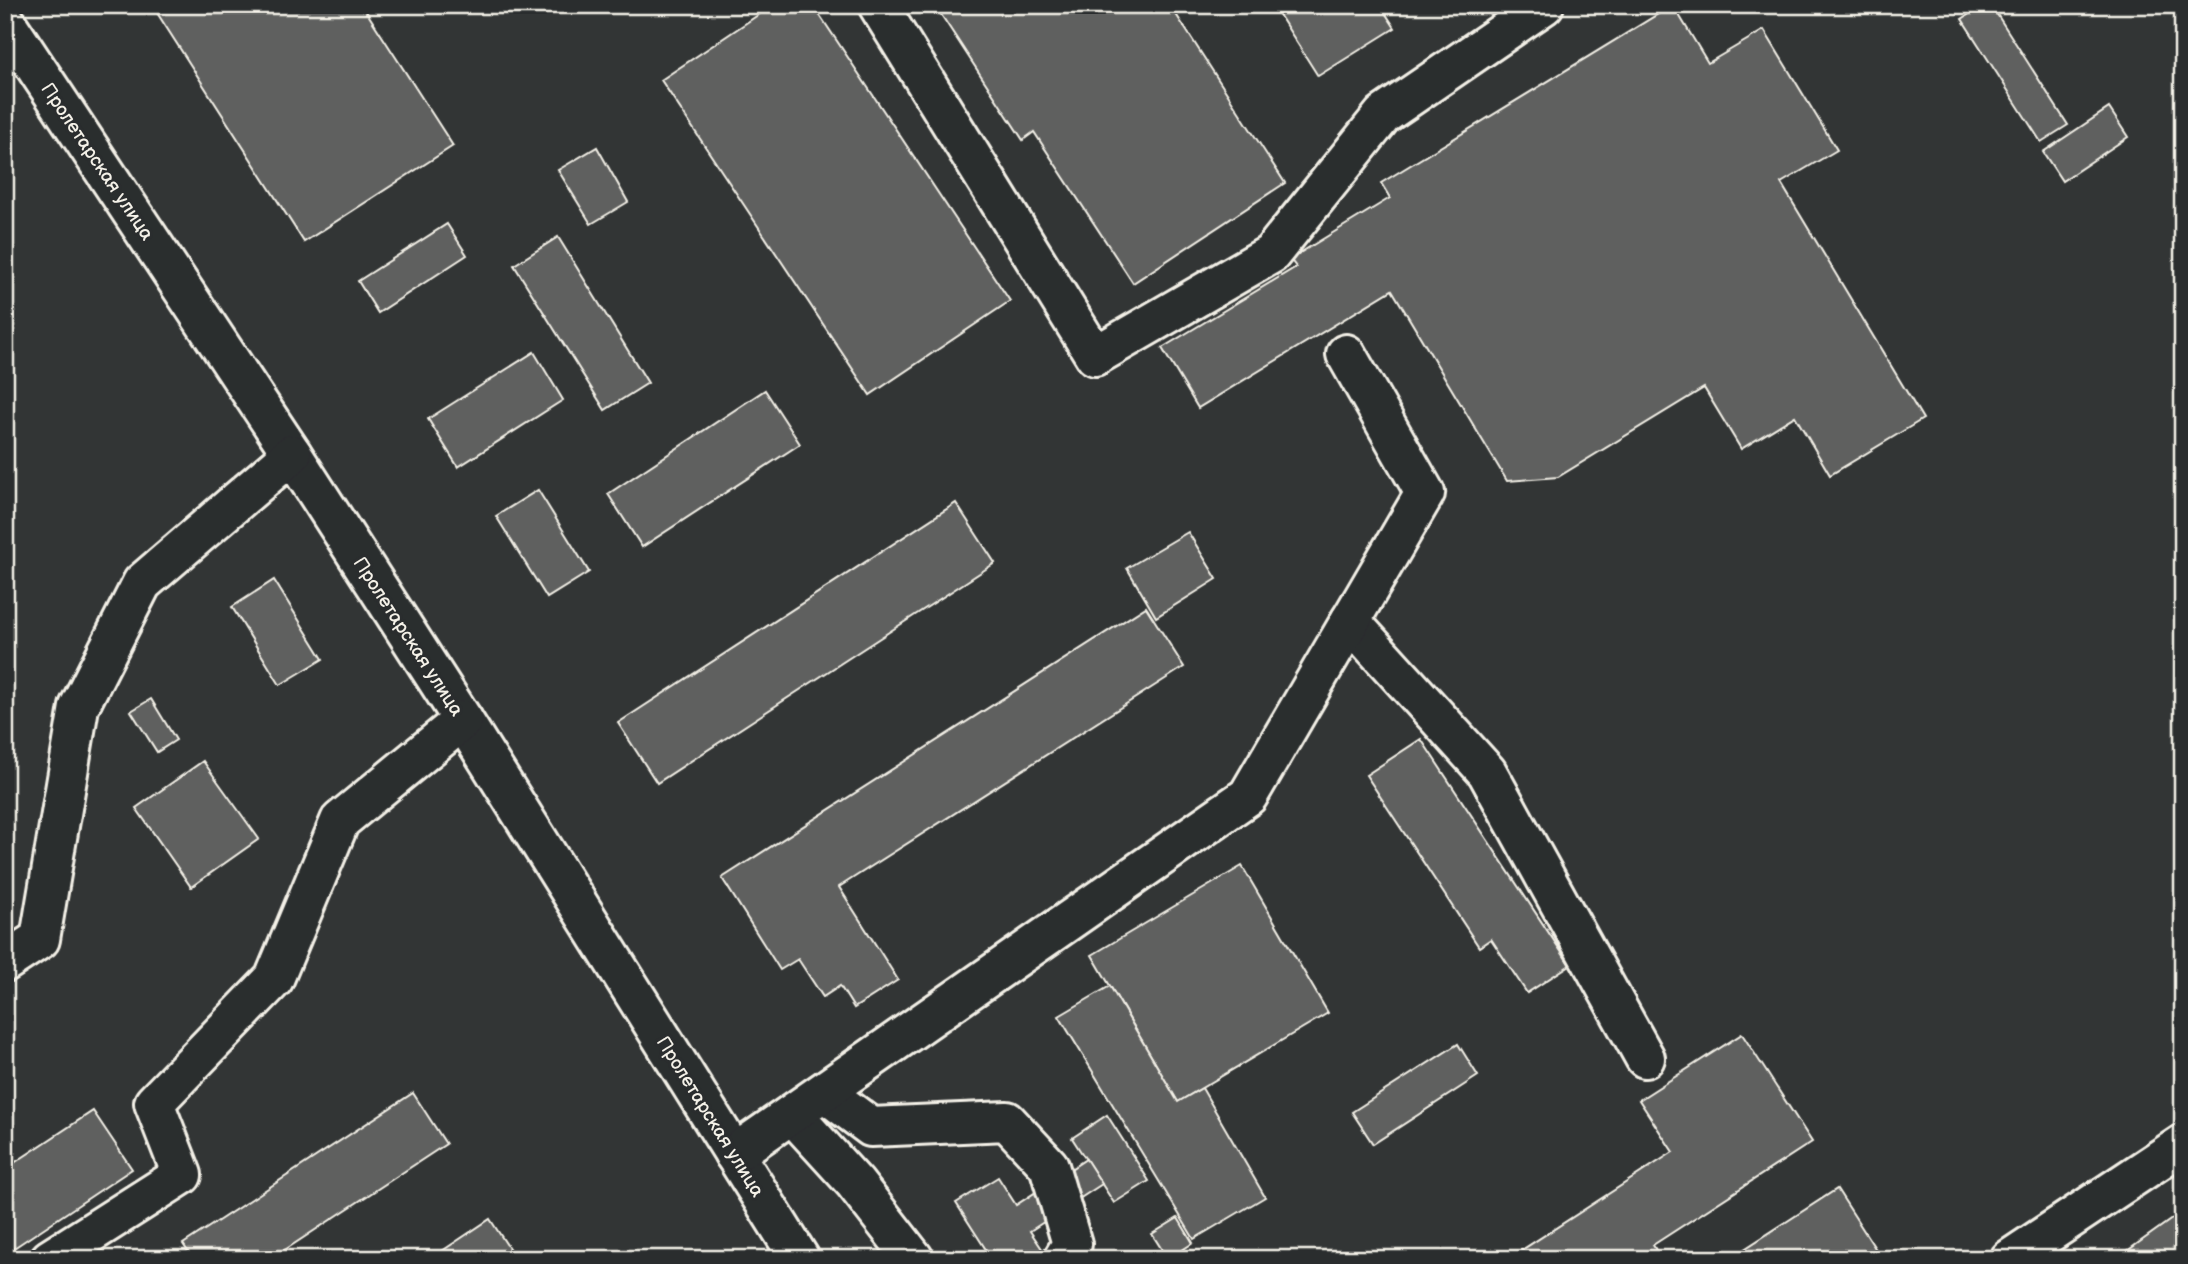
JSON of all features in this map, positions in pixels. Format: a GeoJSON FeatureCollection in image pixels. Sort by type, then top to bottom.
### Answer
{"type":"FeatureCollection","features":[{"type":"Feature","properties":{"kind":"street"},"geometry":{"type":"LineString","coordinates":[[878,5],[1095,356],[1271,254],[1383,116],[1544,5]]}},
{"type":"Feature","properties":{"kind":"street","name":"Пролетарская улица"},"geometry":{"type":"LineString","coordinates":[[5,21],[292,454],[463,720],[800,1259]]}},
{"type":"Feature","properties":{"kind":"street"},"geometry":{"type":"LineString","coordinates":[[734,1154],[1248,796],[1425,493],[1346,354]]}},
{"type":"Feature","properties":{"kind":"street"},"geometry":{"type":"LineString","coordinates":[[5,962],[40,939],[79,707],[142,583],[292,454]]}},
{"type":"Feature","properties":{"kind":"street"},"geometry":{"type":"LineString","coordinates":[[1350,621],[1487,772],[1645,1058]]}},
{"type":"Feature","properties":{"kind":"street"},"geometry":{"type":"LineString","coordinates":[[50,1259],[181,1175],[154,1103],[274,979],[340,821],[463,720]]}},
{"type":"Feature","properties":{"kind":"street"},"geometry":{"type":"LineString","coordinates":[[824,1092],[871,1127],[1007,1121],[1049,1166],[1072,1244],[1063,1259]]}},
{"type":"Feature","properties":{"kind":"street"},"geometry":{"type":"LineString","coordinates":[[792,1114],[855,1183],[914,1259]]}},
{"type":"Feature","properties":{"kind":"street"},"geometry":{"type":"LineString","coordinates":[[2010,1259],[2183,1144]]}},
{"type":"Feature","properties":{"kind":"building"},"geometry":{"type":"Polygon","coordinates":[[[152,5],[362,5],[453,146],[304,242],[152,5]]]}},
{"type":"Feature","properties":{"kind":"building"},"geometry":{"type":"Polygon","coordinates":[[[773,5],[813,5],[1010,301],[870,395],[661,80],[773,5]]]}},
{"type":"Feature","properties":{"kind":"building"},"geometry":{"type":"Polygon","coordinates":[[[952,5],[1170,5],[1285,183],[1133,283],[1034,132],[1023,140],[940,13],[952,5]]]}},
{"type":"Feature","properties":{"kind":"building"},"geometry":{"type":"Polygon","coordinates":[[[1273,5],[1380,5],[1395,28],[1318,76],[1273,5]]]}},
{"type":"Feature","properties":{"kind":"building"},"geometry":{"type":"Polygon","coordinates":[[[1673,5],[1708,63],[1764,30],[1837,150],[1781,183],[1923,419],[1830,475],[1795,416],[1741,449],[1704,388],[1558,477],[1507,481],[1392,290],[1198,408],[1162,348],[1296,267],[1290,259],[1390,198],[1381,183],[1673,5]]]}},
{"type":"Feature","properties":{"kind":"building"},"geometry":{"type":"Polygon","coordinates":[[[1983,5],[1991,5],[2068,125],[2041,142],[1962,19],[1983,5]]]}},
{"type":"Feature","properties":{"kind":"building"},"geometry":{"type":"Polygon","coordinates":[[[2109,108],[2128,137],[2062,181],[2043,152],[2109,108]]]}},
{"type":"Feature","properties":{"kind":"building"},"geometry":{"type":"Polygon","coordinates":[[[597,147],[628,202],[591,224],[558,170],[597,147]]]}},
{"type":"Feature","properties":{"kind":"building"},"geometry":{"type":"Polygon","coordinates":[[[447,224],[467,255],[378,313],[358,281],[447,224]]]}},
{"type":"Feature","properties":{"kind":"building"},"geometry":{"type":"Polygon","coordinates":[[[558,237],[648,383],[605,410],[514,265],[558,237]]]}},
{"type":"Feature","properties":{"kind":"building"},"geometry":{"type":"Polygon","coordinates":[[[534,352],[563,400],[458,467],[428,419],[534,352]]]}},
{"type":"Feature","properties":{"kind":"building"},"geometry":{"type":"Polygon","coordinates":[[[765,390],[800,444],[642,547],[608,494],[765,390]]]}},
{"type":"Feature","properties":{"kind":"building"},"geometry":{"type":"Polygon","coordinates":[[[538,490],[589,572],[547,598],[496,516],[538,490]]]}},
{"type":"Feature","properties":{"kind":"building"},"geometry":{"type":"Polygon","coordinates":[[[956,503],[995,563],[657,783],[618,723],[956,503]]]}},
{"type":"Feature","properties":{"kind":"building"},"geometry":{"type":"Polygon","coordinates":[[[1188,532],[1217,579],[1156,617],[1127,568],[1188,532]]]}},
{"type":"Feature","properties":{"kind":"building"},"geometry":{"type":"Polygon","coordinates":[[[274,580],[323,659],[280,685],[232,607],[274,580]]]}},
{"type":"Feature","properties":{"kind":"building"},"geometry":{"type":"Polygon","coordinates":[[[1146,607],[1184,667],[839,887],[898,980],[854,1008],[840,986],[823,997],[798,959],[780,970],[722,878],[1146,607]]]}},
{"type":"Feature","properties":{"kind":"building"},"geometry":{"type":"Polygon","coordinates":[[[151,699],[176,740],[157,752],[131,711],[151,699]]]}},
{"type":"Feature","properties":{"kind":"building"},"geometry":{"type":"Polygon","coordinates":[[[1421,739],[1570,965],[1527,993],[1491,939],[1479,947],[1366,775],[1421,739]]]}},
{"type":"Feature","properties":{"kind":"building"},"geometry":{"type":"Polygon","coordinates":[[[203,761],[259,839],[191,887],[136,808],[203,761]]]}},
{"type":"Feature","properties":{"kind":"building"},"geometry":{"type":"Polygon","coordinates":[[[1242,866],[1328,1013],[1178,1102],[1092,955],[1242,866]]]}},
{"type":"Feature","properties":{"kind":"building"},"geometry":{"type":"Polygon","coordinates":[[[1110,986],[1178,1102],[1202,1088],[1265,1197],[1194,1239],[1059,1016],[1110,986]]]}},
{"type":"Feature","properties":{"kind":"building"},"geometry":{"type":"Polygon","coordinates":[[[1742,1034],[1812,1142],[1653,1245],[1661,1259],[1508,1259],[1673,1152],[1639,1100],[1742,1034]]]}},
{"type":"Feature","properties":{"kind":"building"},"geometry":{"type":"Polygon","coordinates":[[[1458,1044],[1478,1076],[1373,1144],[1352,1112],[1458,1044]]]}},
{"type":"Feature","properties":{"kind":"building"},"geometry":{"type":"Polygon","coordinates":[[[413,1093],[446,1144],[271,1259],[193,1259],[183,1244],[413,1093]]]}},
{"type":"Feature","properties":{"kind":"building"},"geometry":{"type":"Polygon","coordinates":[[[93,1111],[132,1169],[5,1254],[5,1169],[93,1111]]]}},
{"type":"Feature","properties":{"kind":"building"},"geometry":{"type":"Polygon","coordinates":[[[1107,1115],[1149,1181],[1114,1203],[1072,1138],[1107,1115]]]}},
{"type":"Feature","properties":{"kind":"building"},"geometry":{"type":"Polygon","coordinates":[[[1086,1159],[1102,1184],[1030,1231],[1049,1259],[992,1259],[956,1203],[998,1177],[1016,1205],[1086,1159]]]}},
{"type":"Feature","properties":{"kind":"building"},"geometry":{"type":"Polygon","coordinates":[[[1837,1189],[1882,1259],[1729,1259],[1837,1189]]]}},
{"type":"Feature","properties":{"kind":"building"},"geometry":{"type":"Polygon","coordinates":[[[2183,1211],[2183,1259],[2116,1259],[2183,1211]]]}},
{"type":"Feature","properties":{"kind":"building"},"geometry":{"type":"Polygon","coordinates":[[[1178,1218],[1193,1243],[1168,1259],[1152,1234],[1178,1218]]]}},
{"type":"Feature","properties":{"kind":"building"},"geometry":{"type":"Polygon","coordinates":[[[490,1219],[516,1259],[434,1259],[433,1257],[490,1219]]]}}]}
